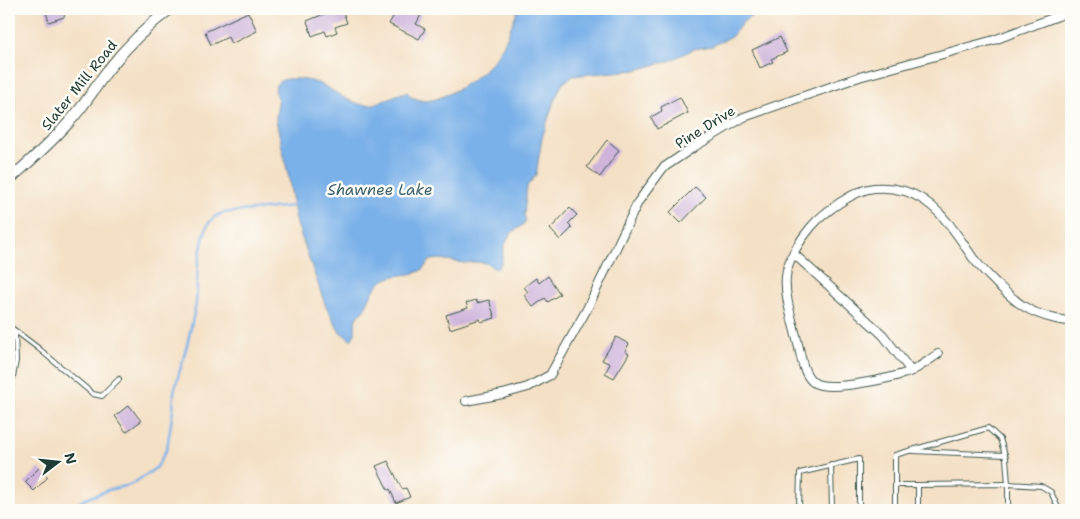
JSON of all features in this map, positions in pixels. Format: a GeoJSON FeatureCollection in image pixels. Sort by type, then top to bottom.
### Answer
{"type":"FeatureCollection","features":[{"type":"Feature","properties":{"kind":"street","name":"Slater Mill Road"},"geometry":{"type":"LineString","coordinates":[[9,180],[71,120],[132,41],[170,9]]}},
{"type":"Feature","properties":{"kind":"street","name":"Pine Drive"},"geometry":{"type":"LineString","coordinates":[[466,401],[528,387],[550,375],[587,309],[638,202],[663,168],[694,147],[744,116],[859,76],[994,40],[1071,10]]}},
{"type":"Feature","properties":{"kind":"street"},"geometry":{"type":"LineString","coordinates":[[938,354],[911,371],[879,380],[831,386],[814,383],[805,372],[786,291],[789,262],[811,227],[829,211],[857,192],[874,188],[900,190],[918,196],[932,205],[954,230],[973,258],[1012,298],[1042,316],[1071,321]]}},
{"type":"Feature","properties":{"kind":"street"},"geometry":{"type":"LineString","coordinates":[[794,254],[883,335],[911,371]]}},
{"type":"Feature","properties":{"kind":"lane"},"geometry":{"type":"LineString","coordinates":[[9,326],[92,394],[102,396],[119,379]]}},
{"type":"Feature","properties":{"kind":"lane"},"geometry":{"type":"LineString","coordinates":[[9,398],[16,361],[15,331]]}},
{"type":"Feature","properties":{"kind":"lane"},"geometry":{"type":"LineString","coordinates":[[895,510],[895,456],[988,428],[1000,439],[1005,455],[1008,510]]}},
{"type":"Feature","properties":{"kind":"lane"},"geometry":{"type":"LineString","coordinates":[[909,451],[1005,455]]}},
{"type":"Feature","properties":{"kind":"lane"},"geometry":{"type":"LineString","coordinates":[[799,510],[800,473],[859,459],[859,510]]}},
{"type":"Feature","properties":{"kind":"lane"},"geometry":{"type":"LineString","coordinates":[[831,465],[832,510]]}},
{"type":"Feature","properties":{"kind":"lane"},"geometry":{"type":"LineString","coordinates":[[895,486],[1008,484],[1041,486],[1051,492],[1059,510]]}},
{"type":"Feature","properties":{"kind":"lane"},"geometry":{"type":"LineString","coordinates":[[918,485],[918,510],[989,510]]}},
{"type":"Feature","properties":{"kind":"water","name":"Shawnee Lake"},"geometry":{"type":"Polygon","coordinates":[[[518,9],[761,9],[743,22],[732,36],[712,46],[694,49],[669,61],[636,70],[573,76],[562,84],[542,138],[536,175],[527,186],[525,223],[509,235],[504,247],[501,264],[497,268],[493,268],[487,263],[431,260],[420,271],[382,281],[371,295],[364,310],[356,319],[355,334],[351,340],[339,331],[325,304],[296,221],[276,120],[278,100],[275,91],[276,85],[279,82],[290,79],[310,81],[320,84],[354,102],[366,105],[371,105],[407,92],[411,97],[422,101],[437,99],[471,81],[492,62],[503,46],[518,9]]]}},
{"type":"Feature","properties":{"kind":"building"},"geometry":{"type":"Polygon","coordinates":[[[45,9],[65,9],[64,17],[49,22],[45,9]]]}},
{"type":"Feature","properties":{"kind":"building"},"geometry":{"type":"Polygon","coordinates":[[[336,9],[342,9],[347,23],[335,27],[337,32],[327,36],[325,31],[312,36],[307,21],[336,9]]]}},
{"type":"Feature","properties":{"kind":"building"},"geometry":{"type":"Polygon","coordinates":[[[397,9],[405,14],[410,9],[421,15],[416,24],[425,29],[419,39],[389,24],[397,9]]]}},
{"type":"Feature","properties":{"kind":"building"},"geometry":{"type":"Polygon","coordinates":[[[248,12],[257,31],[231,44],[228,37],[211,45],[205,32],[248,12]]]}},
{"type":"Feature","properties":{"kind":"building"},"geometry":{"type":"Polygon","coordinates":[[[780,37],[787,52],[771,59],[773,62],[760,68],[752,50],[780,37]]]}},
{"type":"Feature","properties":{"kind":"building"},"geometry":{"type":"Polygon","coordinates":[[[680,97],[688,113],[657,129],[651,117],[662,111],[661,107],[680,97]]]}},
{"type":"Feature","properties":{"kind":"building"},"geometry":{"type":"Polygon","coordinates":[[[607,140],[619,150],[600,177],[587,167],[607,140]]]}},
{"type":"Feature","properties":{"kind":"building"},"geometry":{"type":"Polygon","coordinates":[[[695,187],[706,197],[681,223],[670,212],[695,187]]]}},
{"type":"Feature","properties":{"kind":"building"},"geometry":{"type":"Polygon","coordinates":[[[570,208],[577,215],[568,224],[572,228],[560,240],[550,229],[570,208]]]}},
{"type":"Feature","properties":{"kind":"building"},"geometry":{"type":"Polygon","coordinates":[[[548,276],[560,294],[548,302],[545,298],[533,307],[524,295],[528,292],[524,287],[536,278],[539,283],[548,276]]]}},
{"type":"Feature","properties":{"kind":"building"},"geometry":{"type":"Polygon","coordinates":[[[476,300],[477,303],[489,300],[495,318],[481,322],[480,319],[450,329],[446,315],[468,308],[466,303],[476,300]]]}},
{"type":"Feature","properties":{"kind":"building"},"geometry":{"type":"Polygon","coordinates":[[[616,337],[629,344],[625,351],[629,354],[614,378],[605,373],[610,364],[602,360],[616,337]]]}},
{"type":"Feature","properties":{"kind":"building"},"geometry":{"type":"Polygon","coordinates":[[[129,405],[141,421],[126,432],[115,416],[129,405]]]}},
{"type":"Feature","properties":{"kind":"building"},"geometry":{"type":"Polygon","coordinates":[[[388,461],[402,489],[406,488],[410,497],[396,503],[376,466],[388,461]]]}},
{"type":"Feature","properties":{"kind":"building"},"geometry":{"type":"Polygon","coordinates":[[[39,468],[48,477],[34,491],[25,482],[39,468]]]}},
{"type":"Feature","properties":{"kind":"waterway"},"geometry":{"type":"LineString","coordinates":[[71,510],[83,500],[108,490],[130,485],[143,477],[157,467],[167,448],[174,392],[196,304],[198,264],[208,224],[214,217],[223,213],[293,206]]}}]}
